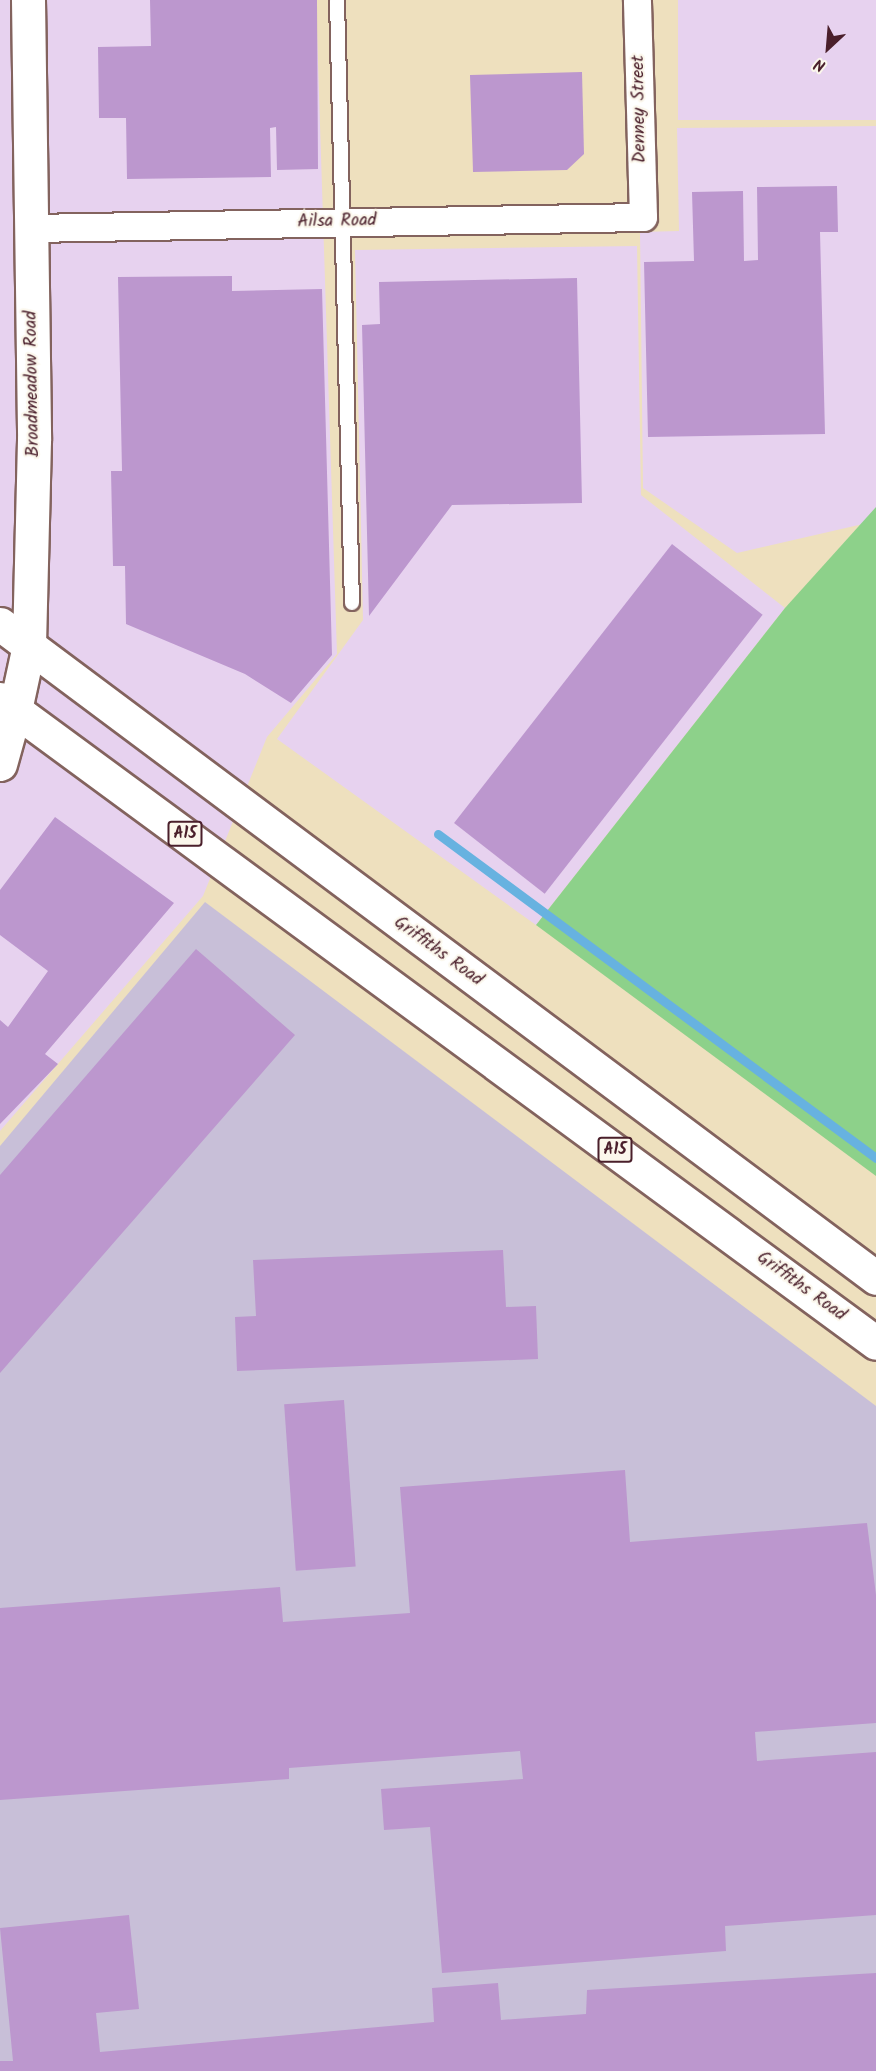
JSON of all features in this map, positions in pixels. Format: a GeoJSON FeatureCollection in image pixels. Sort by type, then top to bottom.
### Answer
{"type":"FeatureCollection","features":[{"type":"Feature","properties":{"kind":"main road","name":"Broadmeadow Road"},"geometry":{"type":"LineString","coordinates":[[0,764],[8,704],[28,645],[33,589],[28,0]]}},
{"type":"Feature","properties":{"kind":"main road","name":"Griffiths Road"},"geometry":{"type":"LineString","coordinates":[[0,624],[876,1278]]}},
{"type":"Feature","properties":{"kind":"main road","name":"Griffiths Road"},"geometry":{"type":"LineString","coordinates":[[8,704],[876,1343]]}},
{"type":"Feature","properties":{"kind":"street","name":"Denney Street"},"geometry":{"type":"LineString","coordinates":[[637,0],[643,217]]}},
{"type":"Feature","properties":{"kind":"street","name":"Ailsa Road"},"geometry":{"type":"LineString","coordinates":[[31,228],[643,217]]}},
{"type":"Feature","properties":{"kind":"lane"},"geometry":{"type":"LineString","coordinates":[[337,0],[352,603]]}},
{"type":"Feature","properties":{"kind":"shaded area"},"geometry":{"type":"Polygon","coordinates":[[[0,0],[316,0],[337,654],[267,737],[203,896],[0,1131],[0,0]]]}},
{"type":"Feature","properties":{"kind":"shaded area"},"geometry":{"type":"Polygon","coordinates":[[[678,0],[876,0],[876,120],[678,120],[678,0]]]}},
{"type":"Feature","properties":{"kind":"shaded area"},"geometry":{"type":"Polygon","coordinates":[[[876,126],[876,510],[863,524],[737,553],[643,488],[640,232],[679,231],[677,128],[876,126]]]}},
{"type":"Feature","properties":{"kind":"shaded area"},"geometry":{"type":"Polygon","coordinates":[[[637,246],[641,495],[785,608],[536,925],[277,739],[363,620],[355,250],[637,246]]]}},
{"type":"Feature","properties":{"kind":"shaded area"},"geometry":{"type":"Polygon","coordinates":[[[205,902],[876,1406],[876,2071],[0,2071],[0,1146],[205,902]]]}},
{"type":"Feature","properties":{"kind":"green space"},"geometry":{"type":"Polygon","coordinates":[[[876,507],[876,1176],[536,925],[785,608],[876,507]]]}},
{"type":"Feature","properties":{"kind":"building"},"geometry":{"type":"Polygon","coordinates":[[[150,0],[317,0],[318,169],[277,170],[276,127],[270,128],[271,177],[127,179],[126,118],[99,118],[98,47],[151,46],[150,0]]]}},
{"type":"Feature","properties":{"kind":"building"},"geometry":{"type":"Polygon","coordinates":[[[582,72],[584,154],[567,170],[473,172],[470,75],[582,72]]]}},
{"type":"Feature","properties":{"kind":"building"},"geometry":{"type":"Polygon","coordinates":[[[837,186],[838,232],[820,232],[825,434],[648,437],[644,262],[694,261],[692,192],[743,191],[744,261],[758,260],[757,187],[837,186]]]}},
{"type":"Feature","properties":{"kind":"building"},"geometry":{"type":"Polygon","coordinates":[[[232,276],[232,291],[322,289],[332,655],[291,703],[245,674],[126,624],[125,566],[113,566],[111,471],[122,471],[118,277],[232,276]]]}},
{"type":"Feature","properties":{"kind":"building"},"geometry":{"type":"Polygon","coordinates":[[[577,278],[582,503],[452,505],[369,616],[362,325],[380,324],[379,282],[577,278]]]}},
{"type":"Feature","properties":{"kind":"building"},"geometry":{"type":"Polygon","coordinates":[[[672,544],[763,615],[545,894],[454,823],[672,544]]]}},
{"type":"Feature","properties":{"kind":"building"},"geometry":{"type":"Polygon","coordinates":[[[55,817],[174,903],[45,1054],[58,1064],[0,1124],[0,1020],[8,1027],[48,971],[0,935],[0,890],[55,817]]]}},
{"type":"Feature","properties":{"kind":"building"},"geometry":{"type":"Polygon","coordinates":[[[196,949],[295,1035],[0,1373],[0,1175],[196,949]]]}},
{"type":"Feature","properties":{"kind":"building"},"geometry":{"type":"Polygon","coordinates":[[[503,1250],[506,1307],[536,1306],[538,1359],[237,1371],[235,1317],[256,1316],[253,1260],[503,1250]]]}},
{"type":"Feature","properties":{"kind":"building"},"geometry":{"type":"Polygon","coordinates":[[[344,1400],[356,1567],[296,1571],[284,1404],[344,1400]]]}},
{"type":"Feature","properties":{"kind":"building"},"geometry":{"type":"Polygon","coordinates":[[[625,1470],[630,1542],[867,1523],[876,1595],[876,1723],[755,1732],[757,1761],[876,1752],[876,1915],[725,1926],[726,1951],[442,1973],[430,1827],[384,1830],[381,1789],[523,1779],[520,1751],[289,1768],[289,1779],[0,1800],[0,1608],[280,1587],[283,1622],[410,1613],[400,1487],[625,1470]]]}},
{"type":"Feature","properties":{"kind":"building"},"geometry":{"type":"Polygon","coordinates":[[[129,1915],[139,2009],[96,2013],[100,2052],[434,2022],[432,1988],[498,1983],[501,2020],[586,2014],[587,1990],[876,1973],[876,2071],[0,2071],[0,2061],[13,2061],[0,1928],[129,1915]]]}},
{"type":"Feature","properties":{"kind":"waterway"},"geometry":{"type":"LineString","coordinates":[[438,834],[876,1158]]}}]}
